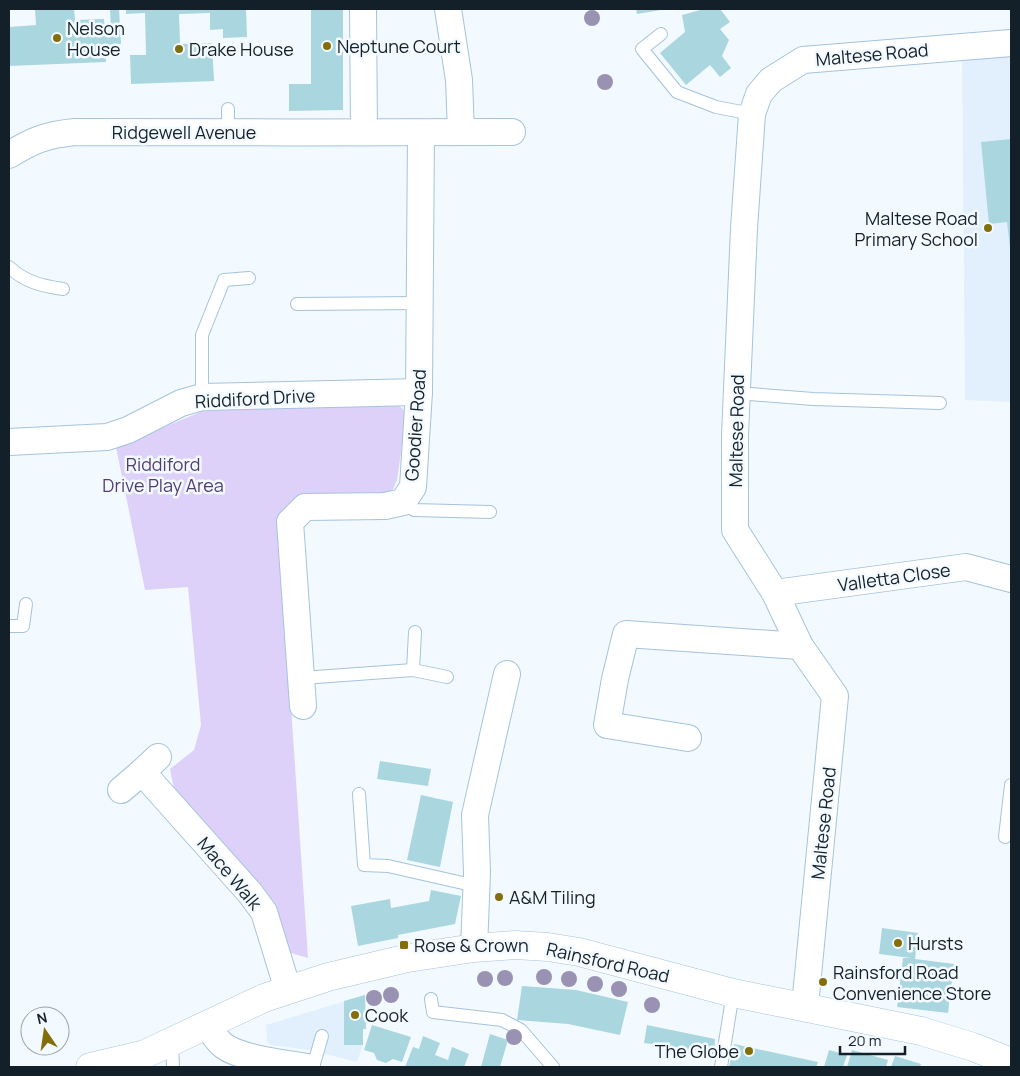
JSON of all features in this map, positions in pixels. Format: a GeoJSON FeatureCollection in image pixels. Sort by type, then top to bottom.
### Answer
{"type":"FeatureCollection","features":[{"type":"Feature","properties":{"kind":"main road","name":"Rainsford Road"},"geometry":{"type":"LineString","coordinates":[[90,1067],[145,1054],[172,1055],[207,1025],[264,998],[360,969],[408,958],[474,948],[515,946],[548,947],[579,952],[733,992],[921,1031],[1002,1060]]}},
{"type":"Feature","properties":{"kind":"street"},"geometry":{"type":"LineString","coordinates":[[363,9],[364,132]]}},
{"type":"Feature","properties":{"kind":"street"},"geometry":{"type":"LineString","coordinates":[[448,9],[459,80],[461,132]]}},
{"type":"Feature","properties":{"kind":"street","name":"Maltese Road"},"geometry":{"type":"LineString","coordinates":[[805,1006],[835,696],[800,646],[775,593],[735,530],[737,393],[744,228],[752,114],[759,94],[770,80],[803,60],[1011,43]]}},
{"type":"Feature","properties":{"kind":"street","name":"Ridgewell Avenue"},"geometry":{"type":"LineString","coordinates":[[9,154],[32,141],[54,134],[228,120],[364,132],[512,132]]}},
{"type":"Feature","properties":{"kind":"street","name":"Goodier Road"},"geometry":{"type":"LineString","coordinates":[[303,706],[290,522],[305,507],[385,506],[403,502],[413,486],[419,392],[421,133]]}},
{"type":"Feature","properties":{"kind":"street","name":"Riddiford Drive"},"geometry":{"type":"LineString","coordinates":[[9,442],[107,437],[128,430],[181,403],[202,397],[419,392]]}},
{"type":"Feature","properties":{"kind":"street","name":"Valletta Close"},"geometry":{"type":"LineString","coordinates":[[775,593],[966,567],[1011,579]]}},
{"type":"Feature","properties":{"kind":"street"},"geometry":{"type":"LineString","coordinates":[[688,738],[607,725],[615,679],[626,634],[800,646]]}},
{"type":"Feature","properties":{"kind":"street"},"geometry":{"type":"LineString","coordinates":[[474,948],[476,886],[475,815],[507,674]]}},
{"type":"Feature","properties":{"kind":"street","name":"Mace Walk"},"geometry":{"type":"LineString","coordinates":[[121,790],[150,765],[264,912],[288,990]]}},
{"type":"Feature","properties":{"kind":"street"},"geometry":{"type":"LineString","coordinates":[[207,1025],[224,1046],[262,1063],[307,1067]]}},
{"type":"Feature","properties":{"kind":"lane"},"geometry":{"type":"LineString","coordinates":[[661,34],[642,49],[677,92],[716,107],[752,114]]}},
{"type":"Feature","properties":{"kind":"lane"},"geometry":{"type":"LineString","coordinates":[[9,267],[20,276],[40,286],[63,289]]}},
{"type":"Feature","properties":{"kind":"lane"},"geometry":{"type":"LineString","coordinates":[[202,397],[202,335],[224,280],[249,278]]}},
{"type":"Feature","properties":{"kind":"lane"},"geometry":{"type":"LineString","coordinates":[[297,304],[419,303]]}},
{"type":"Feature","properties":{"kind":"lane"},"geometry":{"type":"LineString","coordinates":[[737,393],[813,399],[940,403]]}},
{"type":"Feature","properties":{"kind":"lane"},"geometry":{"type":"LineString","coordinates":[[403,502],[414,510],[490,512]]}},
{"type":"Feature","properties":{"kind":"lane"},"geometry":{"type":"LineString","coordinates":[[9,626],[23,626],[26,604]]}},
{"type":"Feature","properties":{"kind":"lane"},"geometry":{"type":"LineString","coordinates":[[412,670],[415,632]]}},
{"type":"Feature","properties":{"kind":"lane"},"geometry":{"type":"LineString","coordinates":[[302,678],[412,670],[447,677]]}},
{"type":"Feature","properties":{"kind":"lane"},"geometry":{"type":"LineString","coordinates":[[1004,837],[1011,785]]}},
{"type":"Feature","properties":{"kind":"lane"},"geometry":{"type":"LineString","coordinates":[[359,794],[364,865],[388,866],[476,886]]}},
{"type":"Feature","properties":{"kind":"lane"},"geometry":{"type":"LineString","coordinates":[[721,1067],[733,992]]}},
{"type":"Feature","properties":{"kind":"lane"},"geometry":{"type":"LineString","coordinates":[[431,999],[433,1012],[502,1020],[521,1030],[553,1067]]}},
{"type":"Feature","properties":{"kind":"lane"},"geometry":{"type":"LineString","coordinates":[[312,1067],[322,1036]]}},
{"type":"Feature","properties":{"kind":"shaded area","name":"Maltese Road Primary School"},"geometry":{"type":"Polygon","coordinates":[[[1011,53],[1011,402],[965,400],[962,56],[1011,53]]]}},
{"type":"Feature","properties":{"kind":"shaded area"},"geometry":{"type":"Polygon","coordinates":[[[365,995],[366,1029],[363,1029],[363,1045],[357,1062],[310,1050],[271,1045],[267,1042],[266,1025],[365,995]]]}},
{"type":"Feature","properties":{"kind":"green space","name":"Riddiford Drive Play Area"},"geometry":{"type":"Polygon","coordinates":[[[398,405],[403,409],[406,418],[397,480],[393,489],[385,495],[283,520],[292,721],[308,958],[291,953],[284,933],[174,789],[170,769],[194,750],[201,725],[188,587],[145,590],[116,447],[203,411],[273,407],[398,405]]]}},
{"type":"Feature","properties":{"kind":"building","name":"Nelson House"},"geometry":{"type":"Polygon","coordinates":[[[35,9],[74,9],[75,20],[104,19],[105,31],[111,30],[110,9],[119,9],[121,44],[105,45],[106,62],[9,66],[9,27],[36,25],[35,9]]]}},
{"type":"Feature","properties":{"kind":"building","name":"Drake House"},"geometry":{"type":"Polygon","coordinates":[[[126,9],[246,9],[247,37],[223,38],[223,29],[210,30],[210,13],[179,14],[180,44],[212,43],[214,81],[131,84],[130,55],[146,55],[145,13],[126,14],[126,9]]]}},
{"type":"Feature","properties":{"kind":"building","name":"Neptune Court"},"geometry":{"type":"Polygon","coordinates":[[[311,9],[343,9],[343,110],[289,111],[289,84],[311,84],[311,9]]]}},
{"type":"Feature","properties":{"kind":"building"},"geometry":{"type":"Polygon","coordinates":[[[636,9],[661,9],[661,10],[637,14],[636,9]]]}},
{"type":"Feature","properties":{"kind":"building"},"geometry":{"type":"Polygon","coordinates":[[[704,9],[720,9],[730,22],[720,29],[729,40],[722,56],[731,68],[720,77],[710,65],[686,85],[660,53],[685,32],[682,15],[704,9]]]}},
{"type":"Feature","properties":{"kind":"building"},"geometry":{"type":"Polygon","coordinates":[[[1011,139],[1010,248],[1007,222],[989,224],[981,142],[1011,139]]]}},
{"type":"Feature","properties":{"kind":"building"},"geometry":{"type":"Polygon","coordinates":[[[380,761],[431,769],[428,786],[377,779],[380,761]]]}},
{"type":"Feature","properties":{"kind":"building"},"geometry":{"type":"Polygon","coordinates":[[[421,795],[453,802],[440,867],[407,860],[421,795]]]}},
{"type":"Feature","properties":{"kind":"building"},"geometry":{"type":"Polygon","coordinates":[[[431,890],[461,896],[455,924],[398,935],[398,938],[358,946],[351,906],[390,899],[391,908],[429,901],[431,890]]]}},
{"type":"Feature","properties":{"kind":"building"},"geometry":{"type":"Polygon","coordinates":[[[882,928],[918,933],[915,959],[954,964],[948,1013],[897,1007],[903,958],[911,958],[879,954],[882,928]]]}},
{"type":"Feature","properties":{"kind":"building"},"geometry":{"type":"Polygon","coordinates":[[[522,986],[576,990],[628,1002],[620,1035],[568,1024],[517,1020],[522,986]]]}},
{"type":"Feature","properties":{"kind":"building","name":"Cook"},"geometry":{"type":"Polygon","coordinates":[[[365,995],[366,1029],[363,1029],[363,1045],[344,1045],[344,1001],[365,995]]]}},
{"type":"Feature","properties":{"kind":"building"},"geometry":{"type":"Polygon","coordinates":[[[372,1025],[411,1037],[402,1062],[393,1059],[386,1063],[377,1060],[374,1053],[364,1050],[372,1025]]]}},
{"type":"Feature","properties":{"kind":"building"},"geometry":{"type":"Polygon","coordinates":[[[647,1025],[715,1039],[714,1055],[696,1052],[696,1050],[644,1043],[647,1025]]]}},
{"type":"Feature","properties":{"kind":"building"},"geometry":{"type":"Polygon","coordinates":[[[490,1034],[508,1040],[500,1067],[481,1067],[490,1034]]]}},
{"type":"Feature","properties":{"kind":"building"},"geometry":{"type":"Polygon","coordinates":[[[423,1036],[440,1043],[435,1055],[448,1060],[452,1047],[469,1054],[464,1067],[405,1067],[413,1047],[419,1049],[423,1036]]]}},
{"type":"Feature","properties":{"kind":"building","name":"The Globe"},"geometry":{"type":"Polygon","coordinates":[[[734,1044],[818,1062],[816,1067],[729,1067],[734,1044]]]}},
{"type":"Feature","properties":{"kind":"building"},"geometry":{"type":"Polygon","coordinates":[[[829,1050],[847,1055],[843,1067],[824,1067],[829,1050]]]}},
{"type":"Feature","properties":{"kind":"building"},"geometry":{"type":"Polygon","coordinates":[[[852,1050],[888,1060],[886,1067],[847,1067],[852,1050]]]}},
{"type":"Feature","properties":{"kind":"building"},"geometry":{"type":"Polygon","coordinates":[[[895,1056],[921,1064],[920,1067],[891,1067],[895,1056]]]}},
{"type":"Feature","properties":{"kind":"place","name":"Nelson House"},"geometry":{"type":"Point","coordinates":[57,38]}},
{"type":"Feature","properties":{"kind":"place","name":"Neptune Court"},"geometry":{"type":"Point","coordinates":[327,46]}},
{"type":"Feature","properties":{"kind":"place","name":"Drake House"},"geometry":{"type":"Point","coordinates":[179,49]}},
{"type":"Feature","properties":{"kind":"place","name":"Maltese Road Primary School"},"geometry":{"type":"Point","coordinates":[988,228]}},
{"type":"Feature","properties":{"kind":"place","name":"A&M Tiling"},"geometry":{"type":"Point","coordinates":[499,897]}},
{"type":"Feature","properties":{"kind":"place","name":"Hursts"},"geometry":{"type":"Point","coordinates":[898,943]}},
{"type":"Feature","properties":{"kind":"place","name":"Rose & Crown"},"geometry":{"type":"Point","coordinates":[404,945]}},
{"type":"Feature","properties":{"kind":"place","name":"Rainsford Road Convenience Store"},"geometry":{"type":"Point","coordinates":[823,982]}},
{"type":"Feature","properties":{"kind":"place","name":"Cook"},"geometry":{"type":"Point","coordinates":[355,1015]}},
{"type":"Feature","properties":{"kind":"place","name":"The Globe"},"geometry":{"type":"Point","coordinates":[749,1051]}}]}
